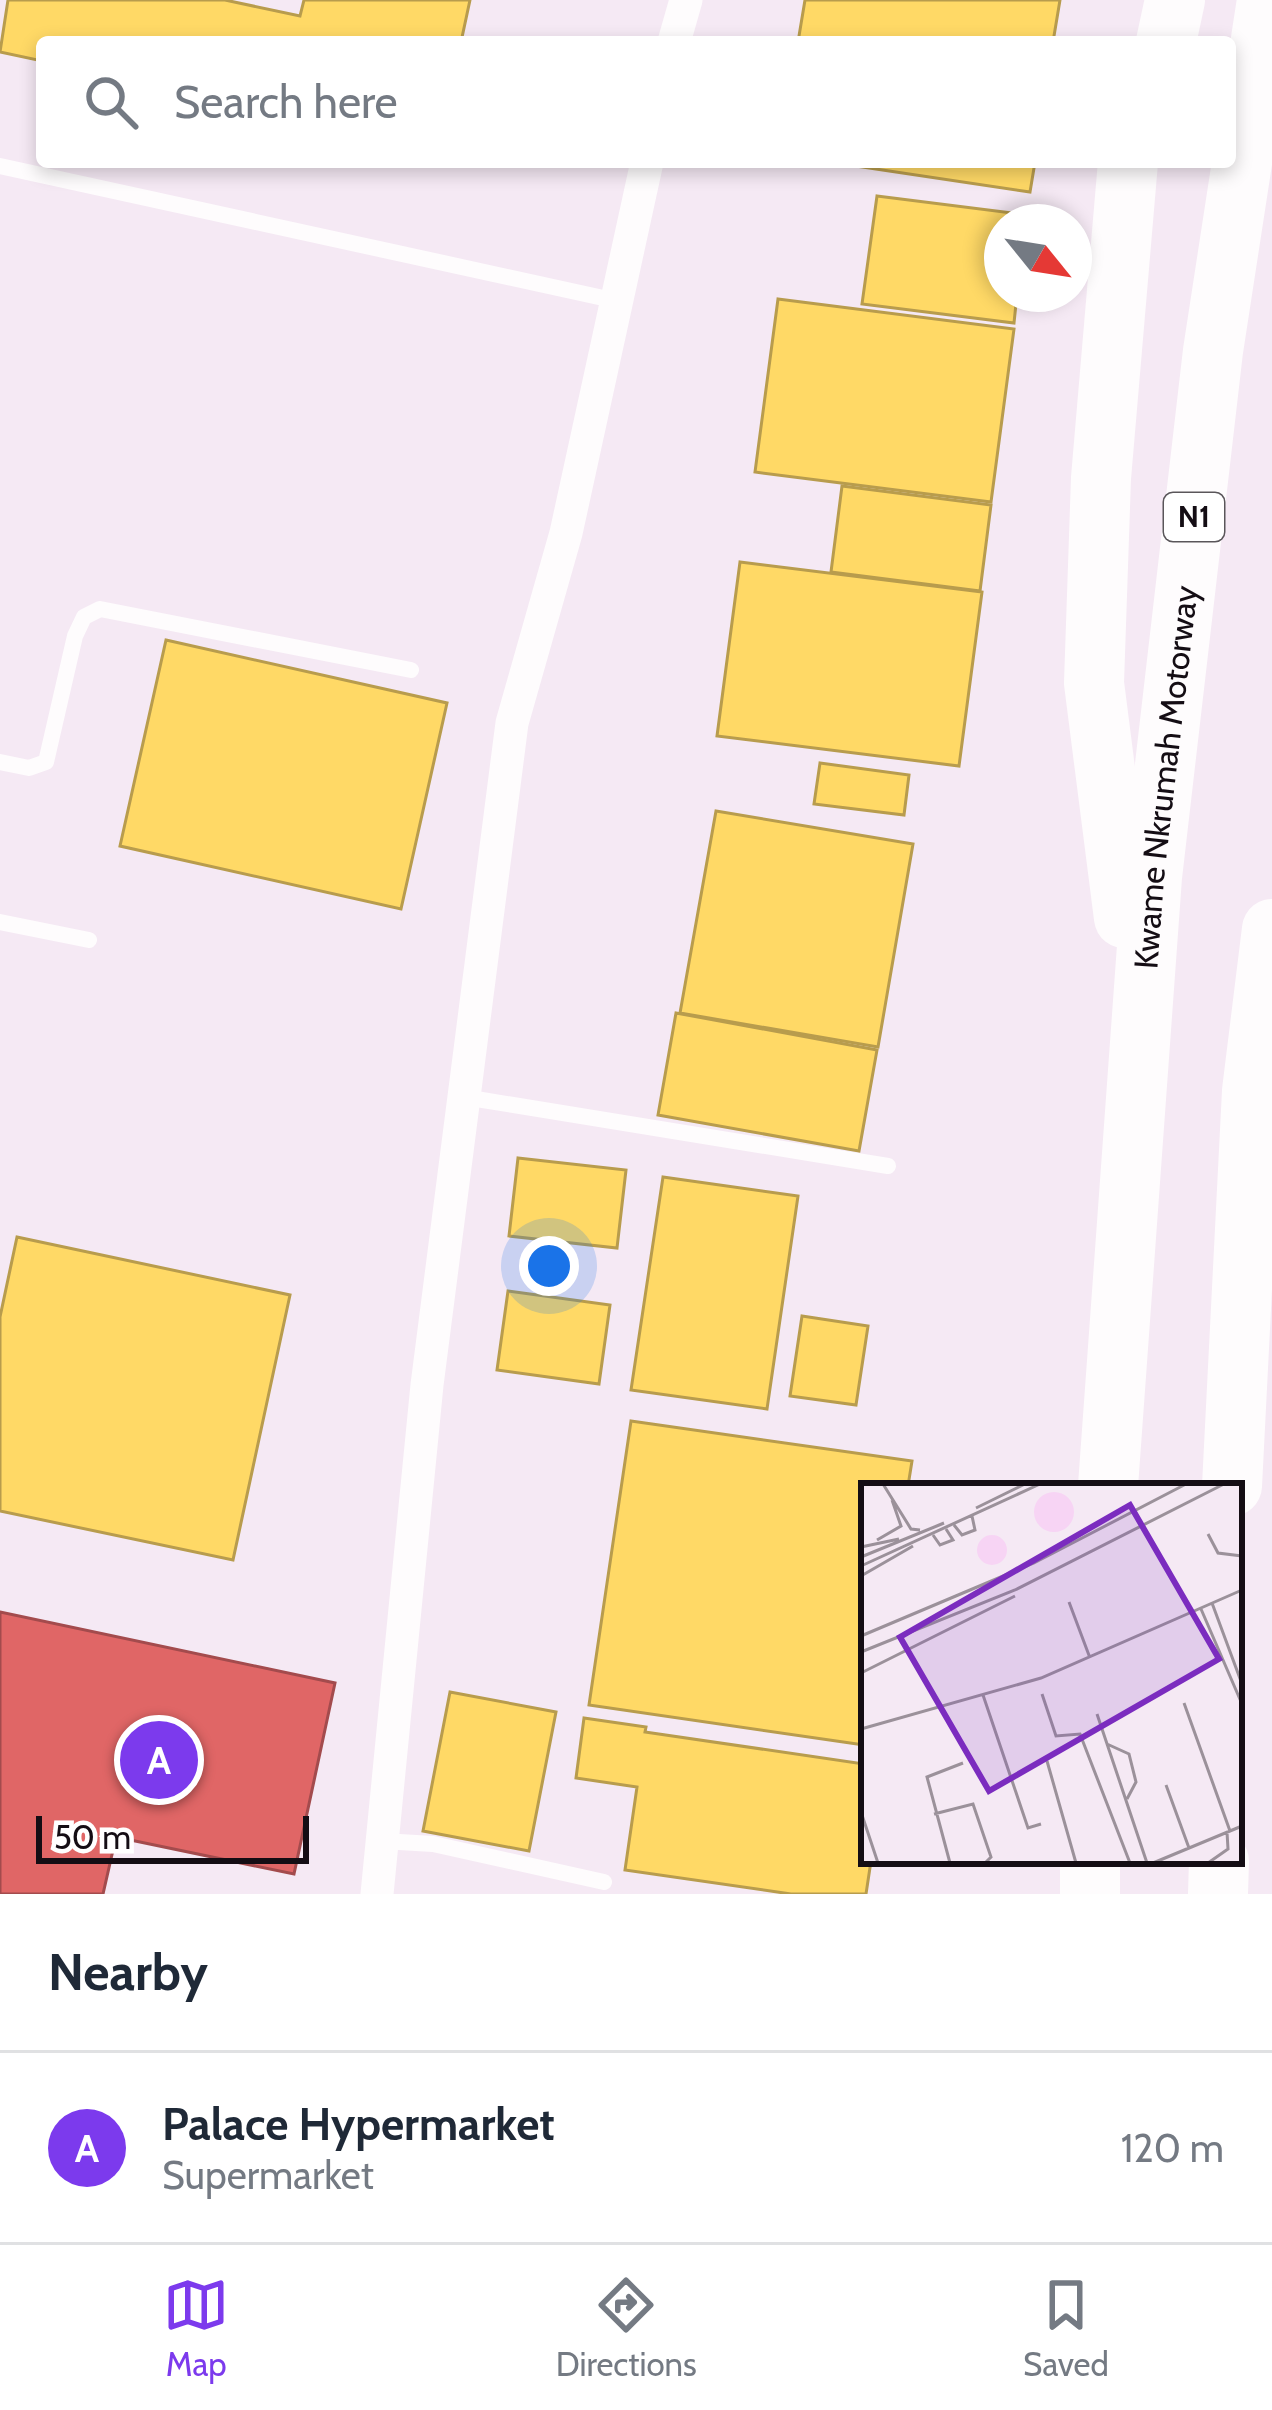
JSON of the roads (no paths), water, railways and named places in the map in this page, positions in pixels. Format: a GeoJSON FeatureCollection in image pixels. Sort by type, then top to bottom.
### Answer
{"type":"FeatureCollection","features":[{"type":"Feature","properties":{"kind":"highway"},"geometry":{"type":"LineString","coordinates":[[1140,36],[1143,0]]}},
{"type":"Feature","properties":{"kind":"highway"},"geometry":{"type":"LineString","coordinates":[[1167,36],[1175,0]]}},
{"type":"Feature","properties":{"kind":"highway","name":"Kwame Nkrumah Motorway"},"geometry":{"type":"LineString","coordinates":[[1108,1483],[1152,877],[1214,351],[1267,0]]}},
{"type":"Feature","properties":{"kind":"highway"},"geometry":{"type":"LineString","coordinates":[[1127,168],[1101,478],[1094,683],[1140,1037]]}},
{"type":"Feature","properties":{"kind":"highway"},"geometry":{"type":"LineString","coordinates":[[1118,280],[1141,168]]}},
{"type":"Feature","properties":{"kind":"highway"},"geometry":{"type":"LineString","coordinates":[[1232,1483],[1252,1091],[1272,929]]}},
{"type":"Feature","properties":{"kind":"highway"},"geometry":{"type":"LineString","coordinates":[[1218,1894],[1219,1864]]}},
{"type":"Feature","properties":{"kind":"street"},"geometry":{"type":"LineString","coordinates":[[676,36],[686,0]]}},
{"type":"Feature","properties":{"kind":"street"},"geometry":{"type":"LineString","coordinates":[[376,1894],[428,1384],[512,723],[566,533],[646,168]]}},
{"type":"Feature","properties":{"kind":"lane"},"geometry":{"type":"LineString","coordinates":[[0,166],[616,301]]}},
{"type":"Feature","properties":{"kind":"lane"},"geometry":{"type":"LineString","coordinates":[[0,762],[29,768],[46,762],[75,636],[84,617],[100,609],[410,670]]}},
{"type":"Feature","properties":{"kind":"lane"},"geometry":{"type":"LineString","coordinates":[[0,922],[89,940]]}},
{"type":"Feature","properties":{"kind":"lane"},"geometry":{"type":"LineString","coordinates":[[464,1097],[888,1166]]}},
{"type":"Feature","properties":{"kind":"lane"},"geometry":{"type":"LineString","coordinates":[[382,1841],[433,1844],[604,1882]]}},
{"type":"Feature","properties":{"kind":"place","name":"Palace Hypermarket"},"geometry":{"type":"Point","coordinates":[159,1760]}}]}
